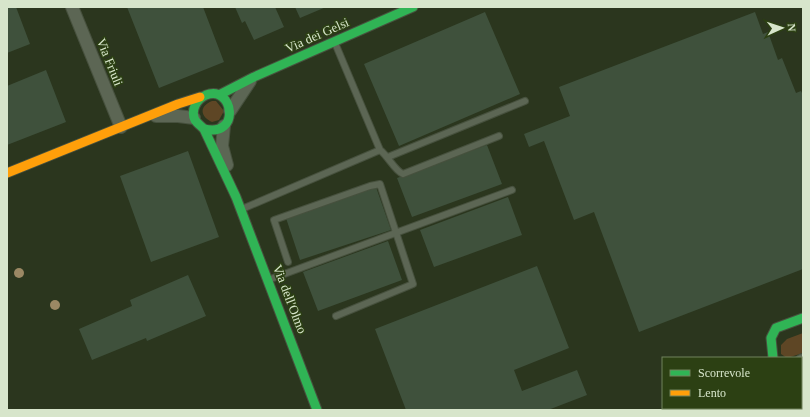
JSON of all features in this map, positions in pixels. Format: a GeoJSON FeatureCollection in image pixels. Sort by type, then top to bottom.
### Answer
{"type":"FeatureCollection","features":[{"type":"Feature","properties":{"kind":"street","name":"Via Friuli"},"geometry":{"type":"LineString","coordinates":[[72,7],[121,127]]}},
{"type":"Feature","properties":{"kind":"street","name":"Via dei Gelsi"},"geometry":{"type":"LineString","coordinates":[[219,95],[254,77],[413,7]]}},
{"type":"Feature","properties":{"kind":"street"},"geometry":{"type":"LineString","coordinates":[[230,111],[245,87],[254,77]]}},
{"type":"Feature","properties":{"kind":"street"},"geometry":{"type":"LineString","coordinates":[[7,173],[209,93],[219,95],[227,101],[230,111],[229,119],[224,126],[215,131],[204,129],[198,125],[194,118],[193,110],[195,103],[200,97]]}},
{"type":"Feature","properties":{"kind":"street"},"geometry":{"type":"LineString","coordinates":[[146,117],[178,116],[194,118]]}},
{"type":"Feature","properties":{"kind":"street","name":"Via dell'Olmo"},"geometry":{"type":"LineString","coordinates":[[224,126],[222,146],[236,197]]}},
{"type":"Feature","properties":{"kind":"street","name":"Via dell'Olmo"},"geometry":{"type":"LineString","coordinates":[[204,129],[236,197],[316,410]]}},
{"type":"Feature","properties":{"kind":"street"},"geometry":{"type":"LineString","coordinates":[[773,357],[771,350],[772,335],[776,328],[803,318]]}},
{"type":"Feature","properties":{"kind":"lane"},"geometry":{"type":"LineString","coordinates":[[334,41],[380,150],[388,157],[398,172],[403,174],[499,136]]}},
{"type":"Feature","properties":{"kind":"lane"},"geometry":{"type":"LineString","coordinates":[[388,157],[525,101]]}},
{"type":"Feature","properties":{"kind":"lane"},"geometry":{"type":"LineString","coordinates":[[241,210],[380,150]]}},
{"type":"Feature","properties":{"kind":"lane"},"geometry":{"type":"LineString","coordinates":[[288,262],[274,220],[370,186],[380,184],[414,284],[336,316]]}},
{"type":"Feature","properties":{"kind":"lane"},"geometry":{"type":"LineString","coordinates":[[268,280],[512,190]]}},
{"type":"Feature","properties":{"kind":"shaded area"},"geometry":{"type":"Polygon","coordinates":[[[212,101],[216,101],[224,111],[219,120],[212,122],[203,115],[203,109],[212,101]]]}},
{"type":"Feature","properties":{"kind":"shaded area"},"geometry":{"type":"Polygon","coordinates":[[[803,333],[803,353],[790,357],[786,357],[781,354],[781,345],[787,339],[803,333]]]}},
{"type":"Feature","properties":{"kind":"shaded area"},"geometry":{"type":"Polygon","coordinates":[[[758,409],[758,410],[716,410],[758,409]]]}},
{"type":"Feature","properties":{"kind":"building"},"geometry":{"type":"Polygon","coordinates":[[[7,7],[16,7],[30,44],[7,53],[7,7]]]}},
{"type":"Feature","properties":{"kind":"building"},"geometry":{"type":"Polygon","coordinates":[[[127,7],[203,7],[224,62],[159,88],[127,7]]]}},
{"type":"Feature","properties":{"kind":"building"},"geometry":{"type":"Polygon","coordinates":[[[235,7],[275,7],[284,27],[254,40],[245,21],[242,23],[235,7]]]}},
{"type":"Feature","properties":{"kind":"building"},"geometry":{"type":"Polygon","coordinates":[[[295,7],[326,7],[300,18],[295,7]]]}},
{"type":"Feature","properties":{"kind":"building"},"geometry":{"type":"Polygon","coordinates":[[[485,12],[520,94],[399,146],[364,64],[485,12]]]}},
{"type":"Feature","properties":{"kind":"building"},"geometry":{"type":"Polygon","coordinates":[[[755,12],[763,34],[768,32],[778,60],[782,58],[796,93],[801,91],[803,95],[803,269],[639,332],[594,212],[574,220],[544,141],[529,147],[524,134],[570,116],[559,87],[755,12]]]}},
{"type":"Feature","properties":{"kind":"building"},"geometry":{"type":"Polygon","coordinates":[[[46,70],[66,122],[7,145],[7,86],[46,70]]]}},
{"type":"Feature","properties":{"kind":"building"},"geometry":{"type":"Polygon","coordinates":[[[487,145],[502,184],[412,217],[397,178],[487,145]]]}},
{"type":"Feature","properties":{"kind":"building"},"geometry":{"type":"Polygon","coordinates":[[[188,151],[219,237],[151,262],[120,176],[188,151]]]}},
{"type":"Feature","properties":{"kind":"building"},"geometry":{"type":"Polygon","coordinates":[[[376,187],[391,230],[300,260],[286,218],[376,187]]]}},
{"type":"Feature","properties":{"kind":"building"},"geometry":{"type":"Polygon","coordinates":[[[508,197],[522,235],[434,267],[420,230],[508,197]]]}},
{"type":"Feature","properties":{"kind":"building"},"geometry":{"type":"Polygon","coordinates":[[[388,241],[402,280],[318,311],[303,272],[388,241]]]}},
{"type":"Feature","properties":{"kind":"building"},"geometry":{"type":"Polygon","coordinates":[[[537,266],[569,348],[514,370],[522,391],[577,370],[587,395],[548,410],[406,410],[375,329],[537,266]]]}},
{"type":"Feature","properties":{"kind":"building"},"geometry":{"type":"Polygon","coordinates":[[[188,275],[206,316],[147,341],[146,338],[92,360],[79,329],[132,306],[130,300],[188,275]]]}},
{"type":"Feature","properties":{"kind":"traffic: fast"},"geometry":{"type":"LineString","coordinates":[[219,95],[254,77],[413,7]]}},
{"type":"Feature","properties":{"kind":"traffic: fast"},"geometry":{"type":"LineString","coordinates":[[204,129],[216,130],[224,126],[228,119],[229,111],[227,103],[222,97],[215,94],[206,95],[200,99],[195,105],[193,112],[195,120],[204,129],[236,197],[317,410]]}},
{"type":"Feature","properties":{"kind":"traffic: fast"},"geometry":{"type":"LineString","coordinates":[[773,357],[771,338],[776,328],[803,318]]}},
{"type":"Feature","properties":{"kind":"traffic: slow"},"geometry":{"type":"LineString","coordinates":[[7,173],[178,104],[200,97]]}}]}
